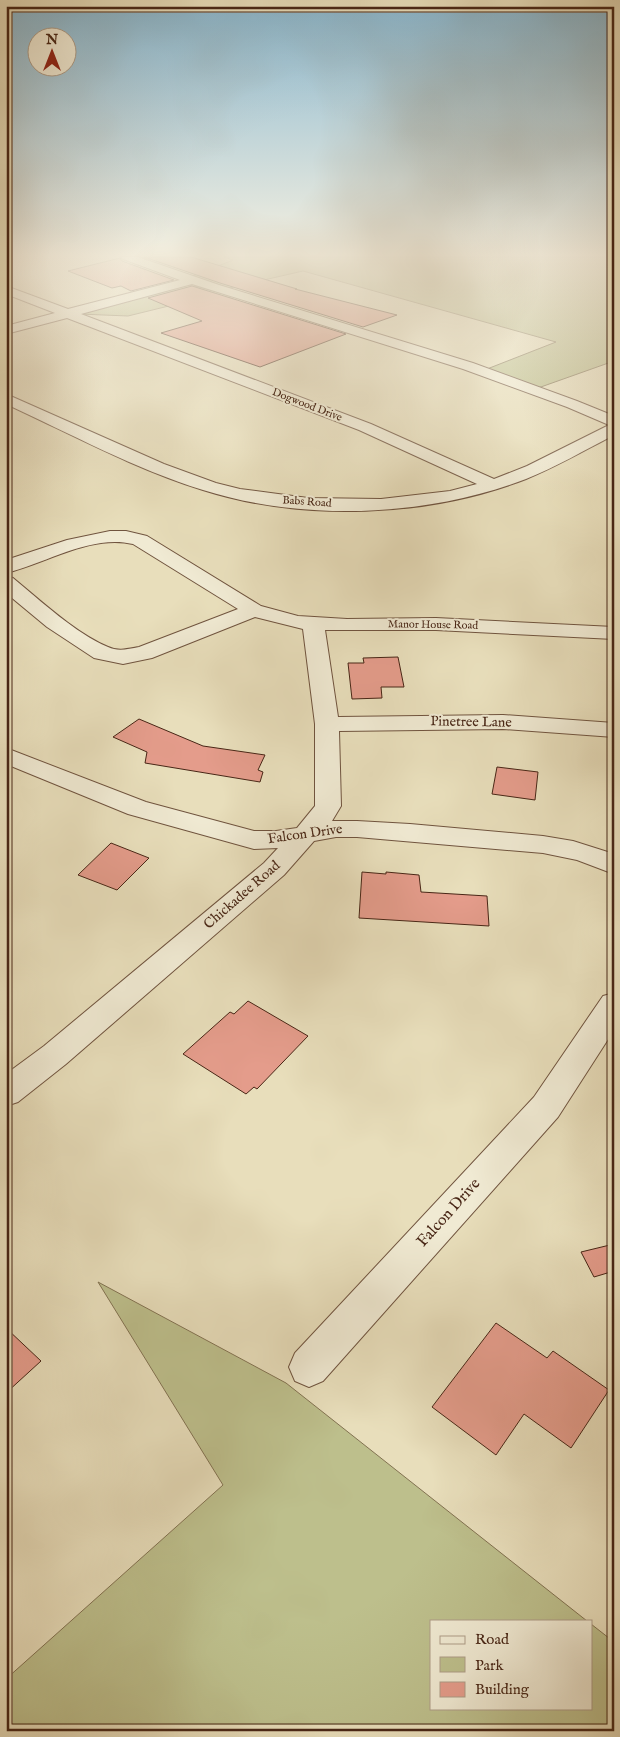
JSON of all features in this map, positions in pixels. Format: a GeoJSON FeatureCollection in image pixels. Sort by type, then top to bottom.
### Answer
{"type":"FeatureCollection","features":[{"type":"Feature","properties":{"kind":"street","name":"Dogwood Drive"},"geometry":{"type":"LineString","coordinates":[[133,338],[365,427],[492,484]]}},
{"type":"Feature","properties":{"kind":"street"},"geometry":{"type":"LineString","coordinates":[[378,338],[468,366],[572,404],[614,422]]}},
{"type":"Feature","properties":{"kind":"street","name":"Babs Road"},"geometry":{"type":"LineString","coordinates":[[6,398],[174,474],[212,488],[246,496],[316,503],[374,504],[450,496],[532,471],[614,429]]}},
{"type":"Feature","properties":{"kind":"street","name":"Manor House Road"},"geometry":{"type":"LineString","coordinates":[[6,567],[99,538],[129,537],[140,540],[254,610],[276,618],[312,623],[436,624],[614,633]]}},
{"type":"Feature","properties":{"kind":"street"},"geometry":{"type":"LineString","coordinates":[[6,582],[54,623],[102,653],[116,657],[129,657],[144,653],[254,610]]}},
{"type":"Feature","properties":{"kind":"street","name":"Chickadee Road"},"geometry":{"type":"LineString","coordinates":[[6,1093],[55,1055],[274,869],[324,814],[328,806],[327,724],[312,623]]}},
{"type":"Feature","properties":{"kind":"street","name":"Pinetree Lane"},"geometry":{"type":"LineString","coordinates":[[327,724],[502,722],[614,730]]}},
{"type":"Feature","properties":{"kind":"street","name":"Falcon Drive"},"geometry":{"type":"LineString","coordinates":[[6,755],[136,808],[234,836],[266,841],[344,828],[464,837],[573,850],[614,865]]}},
{"type":"Feature","properties":{"kind":"street","name":"Falcon Drive"},"geometry":{"type":"LineString","coordinates":[[309,1366],[546,1107],[614,1004]]}},
{"type":"Feature","properties":{"kind":"green space"},"geometry":{"type":"Polygon","coordinates":[[[542,338],[614,338],[614,361],[538,388],[487,369],[556,342],[542,338]]]}},
{"type":"Feature","properties":{"kind":"green space"},"geometry":{"type":"Polygon","coordinates":[[[98,1282],[286,1383],[586,1620],[430,1620],[430,1710],[592,1710],[592,1625],[614,1642],[614,1731],[6,1731],[6,1679],[223,1485],[98,1282]]]}},
{"type":"Feature","properties":{"kind":"building"},"geometry":{"type":"Polygon","coordinates":[[[176,338],[335,338],[260,367],[176,338]]]}},
{"type":"Feature","properties":{"kind":"building"},"geometry":{"type":"Polygon","coordinates":[[[398,657],[404,687],[381,687],[382,698],[352,699],[348,663],[364,663],[363,658],[398,657]]]}},
{"type":"Feature","properties":{"kind":"building"},"geometry":{"type":"Polygon","coordinates":[[[139,719],[203,746],[265,755],[258,770],[263,772],[260,782],[145,763],[147,752],[113,737],[139,719]]]}},
{"type":"Feature","properties":{"kind":"building"},"geometry":{"type":"Polygon","coordinates":[[[497,767],[538,772],[535,800],[492,794],[497,767]]]}},
{"type":"Feature","properties":{"kind":"building"},"geometry":{"type":"Polygon","coordinates":[[[111,843],[149,858],[117,890],[78,875],[111,843]]]}},
{"type":"Feature","properties":{"kind":"building"},"geometry":{"type":"Polygon","coordinates":[[[362,872],[419,875],[421,892],[487,896],[489,926],[359,918],[362,872]]]}},
{"type":"Feature","properties":{"kind":"building"},"geometry":{"type":"Polygon","coordinates":[[[248,1001],[308,1036],[257,1089],[254,1087],[246,1094],[183,1054],[230,1012],[234,1014],[248,1001]]]}},
{"type":"Feature","properties":{"kind":"building"},"geometry":{"type":"Polygon","coordinates":[[[614,1244],[614,1271],[594,1277],[581,1252],[614,1244]]]}},
{"type":"Feature","properties":{"kind":"building"},"geometry":{"type":"Polygon","coordinates":[[[496,1323],[547,1358],[553,1351],[609,1390],[571,1448],[524,1414],[496,1455],[432,1407],[496,1323]]]}},
{"type":"Feature","properties":{"kind":"building"},"geometry":{"type":"Polygon","coordinates":[[[6,1328],[41,1361],[6,1393],[6,1328]]]}}]}
